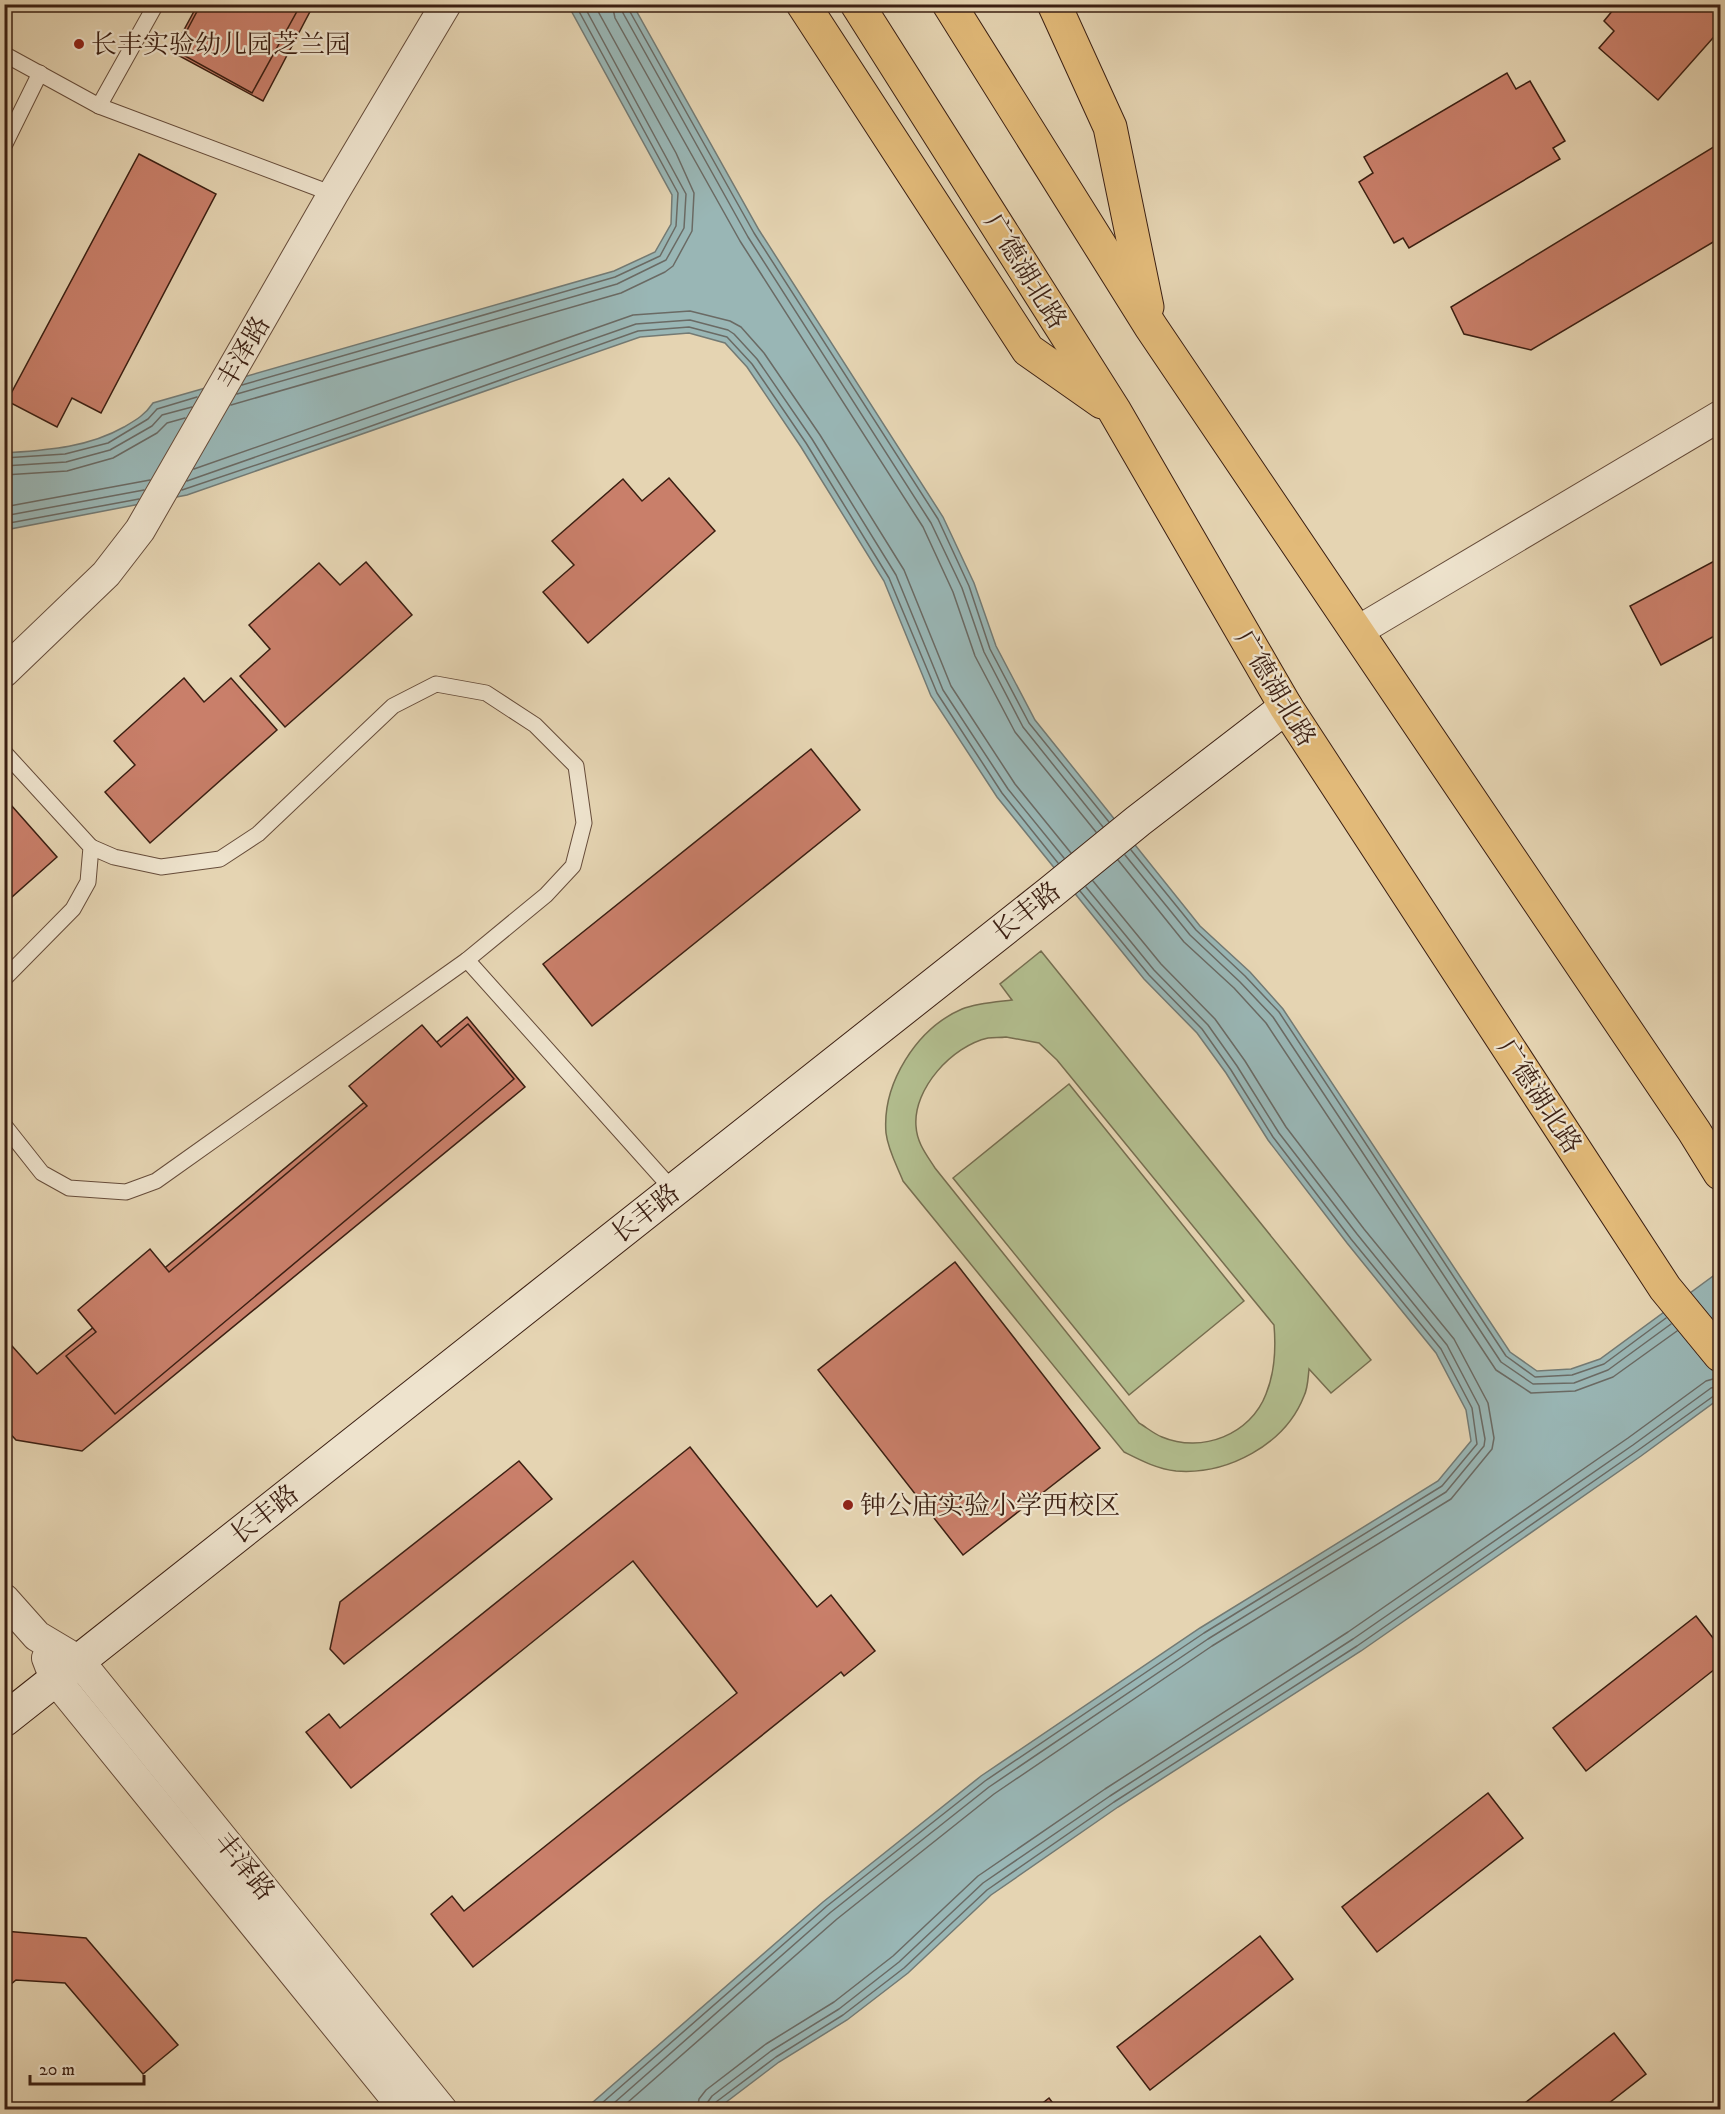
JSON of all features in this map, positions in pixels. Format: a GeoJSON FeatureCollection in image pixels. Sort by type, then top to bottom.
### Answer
{"type":"FeatureCollection","features":[{"type":"Feature","properties":{"kind":"main road"},"geometry":{"type":"LineString","coordinates":[[803,4],[1028,350],[1114,411]]}},
{"type":"Feature","properties":{"kind":"main road","name":"广德湖北路"},"geometry":{"type":"LineString","coordinates":[[857,4],[1114,411],[1286,707],[1665,1288],[1720,1355]]}},
{"type":"Feature","properties":{"kind":"main road"},"geometry":{"type":"LineString","coordinates":[[949,4],[1151,327],[1688,1121],[1720,1173]]}},
{"type":"Feature","properties":{"kind":"main road"},"geometry":{"type":"LineString","coordinates":[[1054,4],[1110,127],[1151,327]]}},
{"type":"Feature","properties":{"kind":"street","name":"丰泽路"},"geometry":{"type":"LineString","coordinates":[[4,672],[106,574],[140,530],[333,194],[446,4]]}},
{"type":"Feature","properties":{"kind":"street"},"geometry":{"type":"LineString","coordinates":[[1358,631],[1720,416]]}},
{"type":"Feature","properties":{"kind":"street","name":"长丰路"},"geometry":{"type":"LineString","coordinates":[[4,1720],[1138,821],[1286,707]]}},
{"type":"Feature","properties":{"kind":"street","name":"丰泽路"},"geometry":{"type":"LineString","coordinates":[[4,1599],[442,2109]]}},
{"type":"Feature","properties":{"kind":"street","name":"丰泽路"},"geometry":{"type":"LineString","coordinates":[[67,1670],[405,2109]]}},
{"type":"Feature","properties":{"kind":"lane"},"geometry":{"type":"LineString","coordinates":[[99,105],[156,4]]}},
{"type":"Feature","properties":{"kind":"lane"},"geometry":{"type":"LineString","coordinates":[[4,54],[99,105],[333,194]]}},
{"type":"Feature","properties":{"kind":"lane"},"geometry":{"type":"LineString","coordinates":[[4,146],[40,73]]}},
{"type":"Feature","properties":{"kind":"lane"},"geometry":{"type":"LineString","coordinates":[[4,752],[91,847],[114,857],[161,867],[220,859],[258,834],[393,706],[436,684],[486,693],[535,725],[576,766],[584,823],[573,866],[546,894],[467,960],[156,1181],[126,1192],[69,1188],[42,1173],[4,1125]]}},
{"type":"Feature","properties":{"kind":"lane"},"geometry":{"type":"LineString","coordinates":[[4,979],[73,909],[88,882],[91,847]]}},
{"type":"Feature","properties":{"kind":"lane"},"geometry":{"type":"LineString","coordinates":[[467,960],[673,1190]]}},
{"type":"Feature","properties":{"kind":"green space"},"geometry":{"type":"Polygon","coordinates":[[[1041,951],[1371,1360],[1331,1393],[1309,1369],[1305,1393],[1295,1413],[1283,1429],[1252,1453],[1215,1468],[1176,1471],[1155,1466],[1124,1452],[903,1181],[886,1133],[886,1114],[896,1078],[905,1060],[917,1044],[945,1018],[974,1005],[1012,1000],[1000,984],[1041,951]],[[1006,1037],[988,1038],[961,1050],[949,1060],[937,1071],[921,1098],[916,1126],[920,1143],[935,1168],[1139,1423],[1159,1436],[1177,1442],[1193,1443],[1223,1437],[1237,1430],[1249,1420],[1259,1408],[1266,1394],[1274,1360],[1274,1325],[1057,1060],[1039,1043],[1006,1037]]]}},
{"type":"Feature","properties":{"kind":"green space"},"geometry":{"type":"Polygon","coordinates":[[[1069,1084],[1244,1301],[1129,1395],[953,1178],[1069,1084]]]}},
{"type":"Feature","properties":{"kind":"water"},"geometry":{"type":"Polygon","coordinates":[[[568,5],[633,5],[759,230],[943,517],[974,583],[996,646],[1035,720],[1200,926],[1250,972],[1283,1009],[1510,1352],[1537,1371],[1571,1369],[1600,1359],[1720,1271],[1720,1398],[1641,1456],[1361,1651],[1118,1807],[991,1895],[908,1973],[847,2020],[779,2062],[717,2109],[585,2109],[823,1902],[981,1776],[1200,1628],[1438,1481],[1471,1441],[1466,1410],[1436,1353],[1268,1140],[1226,1073],[1197,1033],[1144,979],[997,797],[931,696],[884,581],[801,447],[747,367],[725,343],[689,333],[640,337],[187,495],[5,530],[5,453],[66,447],[96,440],[132,422],[153,403],[614,271],[655,252],[671,224],[672,195],[568,5]]]}},
{"type":"Feature","properties":{"kind":"building"},"geometry":{"type":"Polygon","coordinates":[[[198,4],[314,4],[263,101],[172,52],[198,4]]]}},
{"type":"Feature","properties":{"kind":"building"},"geometry":{"type":"Polygon","coordinates":[[[201,4],[301,4],[252,93],[176,51],[201,4]]]}},
{"type":"Feature","properties":{"kind":"building"},"geometry":{"type":"Polygon","coordinates":[[[1618,4],[1720,4],[1720,30],[1658,100],[1599,48],[1614,31],[1604,21],[1618,4]]]}},
{"type":"Feature","properties":{"kind":"building"},"geometry":{"type":"Polygon","coordinates":[[[1507,73],[1516,89],[1530,81],[1565,141],[1553,148],[1560,159],[1409,248],[1403,238],[1394,243],[1359,182],[1373,173],[1364,157],[1507,73]]]}},
{"type":"Feature","properties":{"kind":"building"},"geometry":{"type":"Polygon","coordinates":[[[1720,143],[1720,238],[1531,350],[1464,334],[1451,307],[1720,143]]]}},
{"type":"Feature","properties":{"kind":"building"},"geometry":{"type":"Polygon","coordinates":[[[139,154],[216,194],[101,413],[72,398],[57,427],[7,401],[139,154]]]}},
{"type":"Feature","properties":{"kind":"building"},"geometry":{"type":"Polygon","coordinates":[[[669,478],[715,531],[588,643],[543,592],[574,565],[552,541],[623,479],[642,501],[669,478]]]}},
{"type":"Feature","properties":{"kind":"building"},"geometry":{"type":"Polygon","coordinates":[[[1720,558],[1720,633],[1661,665],[1630,606],[1720,558]]]}},
{"type":"Feature","properties":{"kind":"building"},"geometry":{"type":"Polygon","coordinates":[[[366,562],[412,615],[285,727],[240,676],[270,649],[249,625],[319,563],[340,585],[366,562]]]}},
{"type":"Feature","properties":{"kind":"building"},"geometry":{"type":"Polygon","coordinates":[[[184,678],[204,702],[231,678],[277,730],[150,843],[105,792],[135,765],[114,741],[184,678]]]}},
{"type":"Feature","properties":{"kind":"building"},"geometry":{"type":"Polygon","coordinates":[[[811,749],[860,810],[592,1026],[543,964],[811,749]]]}},
{"type":"Feature","properties":{"kind":"building"},"geometry":{"type":"Polygon","coordinates":[[[11,805],[57,857],[4,904],[4,811],[11,805]]]}},
{"type":"Feature","properties":{"kind":"building"},"geometry":{"type":"Polygon","coordinates":[[[467,1017],[525,1087],[82,1451],[16,1440],[4,1427],[4,1337],[37,1374],[467,1017]]]}},
{"type":"Feature","properties":{"kind":"building"},"geometry":{"type":"Polygon","coordinates":[[[468,1024],[514,1079],[115,1414],[66,1356],[96,1332],[78,1310],[150,1249],[169,1272],[367,1106],[349,1086],[422,1025],[441,1047],[468,1024]]]}},
{"type":"Feature","properties":{"kind":"building"},"geometry":{"type":"Polygon","coordinates":[[[955,1262],[1100,1448],[963,1555],[818,1370],[955,1262]]]}},
{"type":"Feature","properties":{"kind":"building"},"geometry":{"type":"Polygon","coordinates":[[[690,1447],[817,1607],[831,1595],[875,1651],[844,1676],[841,1672],[473,1967],[431,1914],[452,1896],[464,1911],[737,1693],[633,1561],[351,1788],[306,1732],[329,1714],[340,1728],[690,1447]]]}},
{"type":"Feature","properties":{"kind":"building"},"geometry":{"type":"Polygon","coordinates":[[[519,1461],[552,1499],[344,1664],[330,1649],[340,1602],[519,1461]]]}},
{"type":"Feature","properties":{"kind":"building"},"geometry":{"type":"Polygon","coordinates":[[[1696,1616],[1720,1647],[1720,1665],[1586,1771],[1553,1728],[1696,1616]]]}},
{"type":"Feature","properties":{"kind":"building"},"geometry":{"type":"Polygon","coordinates":[[[1488,1793],[1523,1838],[1377,1952],[1342,1907],[1488,1793]]]}},
{"type":"Feature","properties":{"kind":"building"},"geometry":{"type":"Polygon","coordinates":[[[4,1931],[86,1938],[178,2045],[143,2074],[65,1983],[16,1980],[4,1990],[4,1931]]]}},
{"type":"Feature","properties":{"kind":"building"},"geometry":{"type":"Polygon","coordinates":[[[1260,1936],[1293,1979],[1150,2090],[1117,2047],[1260,1936]]]}},
{"type":"Feature","properties":{"kind":"building"},"geometry":{"type":"Polygon","coordinates":[[[1614,2033],[1646,2074],[1600,2110],[1516,2110],[1614,2033]]]}},
{"type":"Feature","properties":{"kind":"building"},"geometry":{"type":"Polygon","coordinates":[[[1049,2098],[1058,2110],[1034,2110],[1049,2098]]]}},
{"type":"Feature","properties":{"kind":"place","name":"长丰实验幼儿园芝兰园"},"geometry":{"type":"Point","coordinates":[79,44]}},
{"type":"Feature","properties":{"kind":"place","name":"钟公庙实验小学西校区"},"geometry":{"type":"Point","coordinates":[848,1505]}}]}
